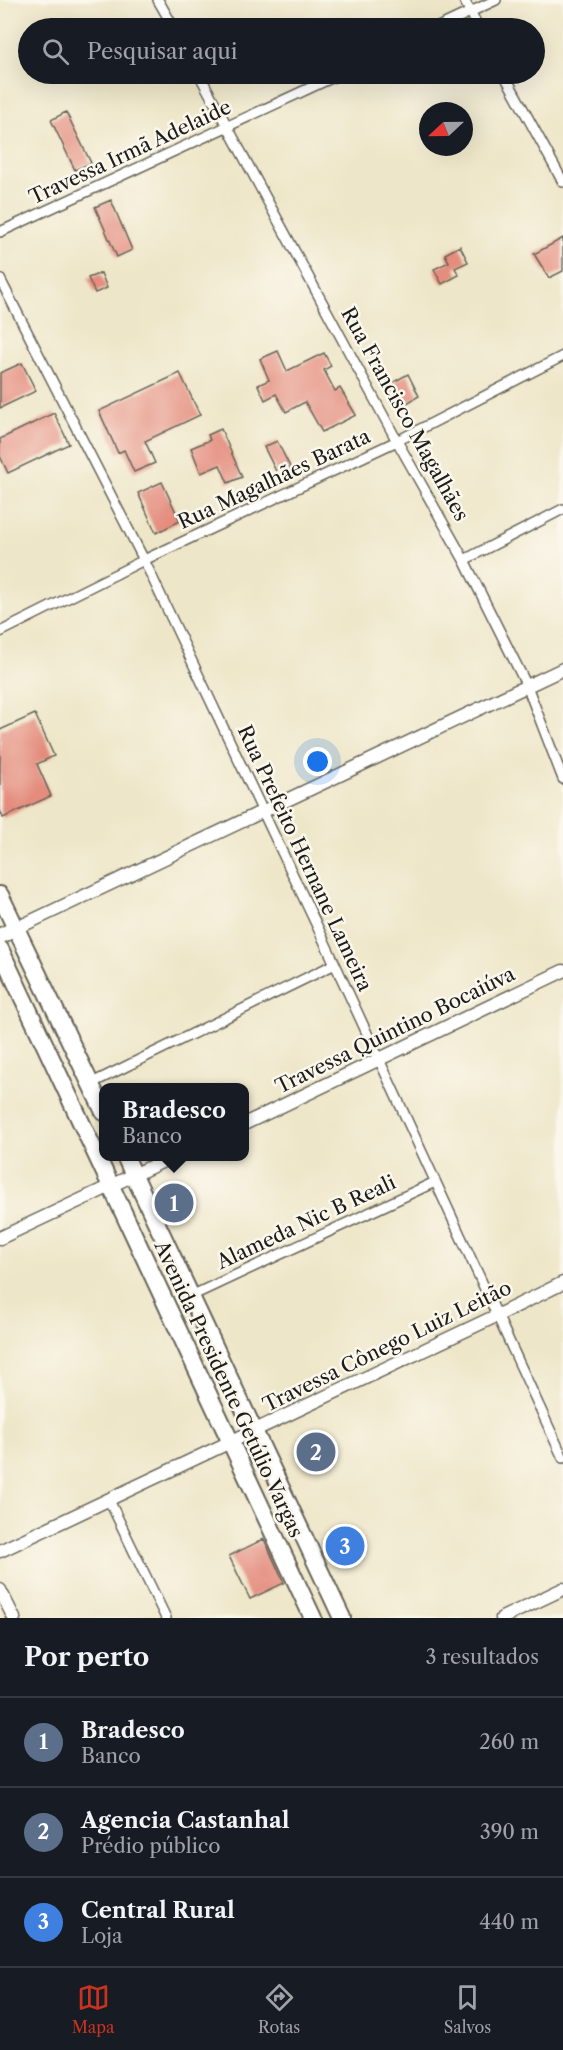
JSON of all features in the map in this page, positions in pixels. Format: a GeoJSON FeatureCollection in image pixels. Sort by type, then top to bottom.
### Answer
{"type":"FeatureCollection","features":[{"type":"Feature","properties":{"kind":"highway"},"geometry":{"type":"LineString","coordinates":[[0,895],[99,1102]]}},
{"type":"Feature","properties":{"kind":"highway","name":"Avenida Presidente Getúlio Vargas"},"geometry":{"type":"LineString","coordinates":[[0,949],[99,1160]]}},
{"type":"Feature","properties":{"kind":"highway","name":"Avenida Presidente Getúlio Vargas"},"geometry":{"type":"LineString","coordinates":[[99,1161],[314,1618]]}},
{"type":"Feature","properties":{"kind":"highway","name":"Avenida Presidente Getúlio Vargas"},"geometry":{"type":"LineString","coordinates":[[127,1161],[342,1618]]}},
{"type":"Feature","properties":{"kind":"main road"},"geometry":{"type":"LineString","coordinates":[[0,936],[16,928]]}},
{"type":"Feature","properties":{"kind":"street"},"geometry":{"type":"LineString","coordinates":[[158,0],[168,18]]}},
{"type":"Feature","properties":{"kind":"street"},"geometry":{"type":"LineString","coordinates":[[464,0],[474,18]]}},
{"type":"Feature","properties":{"kind":"street"},"geometry":{"type":"LineString","coordinates":[[458,18],[496,0]]}},
{"type":"Feature","properties":{"kind":"street","name":"Rua Francisco Magalhães"},"geometry":{"type":"LineString","coordinates":[[205,84],[397,441],[464,560],[527,686],[563,779]]}},
{"type":"Feature","properties":{"kind":"street","name":"Travessa Irmã Adelaide"},"geometry":{"type":"LineString","coordinates":[[0,232],[318,84]]}},
{"type":"Feature","properties":{"kind":"street"},"geometry":{"type":"LineString","coordinates":[[509,84],[563,182]]}},
{"type":"Feature","properties":{"kind":"street","name":"Rua Prefeito Hernane Lameira"},"geometry":{"type":"LineString","coordinates":[[0,279],[144,560],[380,1060],[563,1458]]}},
{"type":"Feature","properties":{"kind":"street","name":"Rua Magalhães Barata"},"geometry":{"type":"LineString","coordinates":[[0,632],[144,560],[397,441],[563,356]]}},
{"type":"Feature","properties":{"kind":"street"},"geometry":{"type":"LineString","coordinates":[[464,560],[563,509]]}},
{"type":"Feature","properties":{"kind":"street"},"geometry":{"type":"LineString","coordinates":[[16,928],[563,669]]}},
{"type":"Feature","properties":{"kind":"street"},"geometry":{"type":"LineString","coordinates":[[90,1084],[335,964]]}},
{"type":"Feature","properties":{"kind":"street","name":"Travessa Quintino Bocaiúva"},"geometry":{"type":"LineString","coordinates":[[249,1122],[563,971]]}},
{"type":"Feature","properties":{"kind":"street"},"geometry":{"type":"LineString","coordinates":[[0,1238],[163,1161]]}},
{"type":"Feature","properties":{"kind":"street","name":"Alameda Nic B Reali"},"geometry":{"type":"LineString","coordinates":[[191,1296],[435,1182]]}},
{"type":"Feature","properties":{"kind":"street","name":"Travessa Cônego Luiz Leitão"},"geometry":{"type":"LineString","coordinates":[[0,1551],[563,1283]]}},
{"type":"Feature","properties":{"kind":"street"},"geometry":{"type":"LineString","coordinates":[[109,1500],[166,1618]]}},
{"type":"Feature","properties":{"kind":"street"},"geometry":{"type":"LineString","coordinates":[[502,1618],[563,1589]]}},
{"type":"Feature","properties":{"kind":"street"},"geometry":{"type":"LineString","coordinates":[[0,1590],[14,1618]]}},
{"type":"Feature","properties":{"kind":"building"},"geometry":{"type":"Polygon","coordinates":[[[66,112],[91,163],[75,170],[51,120],[66,112]]]}},
{"type":"Feature","properties":{"kind":"building"},"geometry":{"type":"Polygon","coordinates":[[[111,200],[132,250],[117,257],[95,207],[111,200]]]}},
{"type":"Feature","properties":{"kind":"building"},"geometry":{"type":"Polygon","coordinates":[[[563,238],[563,271],[549,278],[534,254],[563,238]]]}},
{"type":"Feature","properties":{"kind":"building"},"geometry":{"type":"Polygon","coordinates":[[[460,246],[468,262],[455,268],[459,275],[442,284],[434,269],[449,262],[445,254],[460,246]]]}},
{"type":"Feature","properties":{"kind":"building"},"geometry":{"type":"Polygon","coordinates":[[[101,273],[107,288],[95,293],[88,278],[101,273]]]}},
{"type":"Feature","properties":{"kind":"building"},"geometry":{"type":"Polygon","coordinates":[[[278,351],[287,371],[324,353],[331,366],[324,370],[335,391],[340,388],[356,415],[322,432],[305,402],[286,412],[276,394],[265,400],[258,385],[269,380],[260,359],[278,351]]]}},
{"type":"Feature","properties":{"kind":"building"},"geometry":{"type":"Polygon","coordinates":[[[22,363],[36,391],[0,408],[0,373],[22,363]]]}},
{"type":"Feature","properties":{"kind":"building"},"geometry":{"type":"Polygon","coordinates":[[[180,373],[200,415],[145,441],[155,463],[134,472],[124,450],[118,453],[99,411],[180,373]]]}},
{"type":"Feature","properties":{"kind":"building"},"geometry":{"type":"Polygon","coordinates":[[[408,374],[419,396],[402,406],[390,384],[408,374]]]}},
{"type":"Feature","properties":{"kind":"building"},"geometry":{"type":"Polygon","coordinates":[[[54,413],[69,444],[8,473],[0,456],[0,439],[54,413]]]}},
{"type":"Feature","properties":{"kind":"building"},"geometry":{"type":"Polygon","coordinates":[[[221,429],[242,477],[228,483],[220,465],[201,473],[191,448],[210,440],[208,435],[221,429]]]}},
{"type":"Feature","properties":{"kind":"building"},"geometry":{"type":"Polygon","coordinates":[[[277,441],[291,469],[278,475],[264,447],[277,441]]]}},
{"type":"Feature","properties":{"kind":"building"},"geometry":{"type":"Polygon","coordinates":[[[162,482],[180,521],[156,533],[138,493],[162,482]]]}},
{"type":"Feature","properties":{"kind":"building"},"geometry":{"type":"Polygon","coordinates":[[[35,714],[54,756],[37,764],[51,796],[3,818],[0,810],[0,730],[35,714]]]}},
{"type":"Feature","properties":{"kind":"building"},"geometry":{"type":"Polygon","coordinates":[[[264,1539],[284,1583],[250,1599],[229,1556],[264,1539]]]}},
{"type":"Feature","properties":{"kind":"place","name":"Bradesco"},"geometry":{"type":"Point","coordinates":[174,1203]}},
{"type":"Feature","properties":{"kind":"place","name":"Agencia Castanhal"},"geometry":{"type":"Point","coordinates":[316,1452]}},
{"type":"Feature","properties":{"kind":"place","name":"Central Rural"},"geometry":{"type":"Point","coordinates":[345,1546]}}]}
